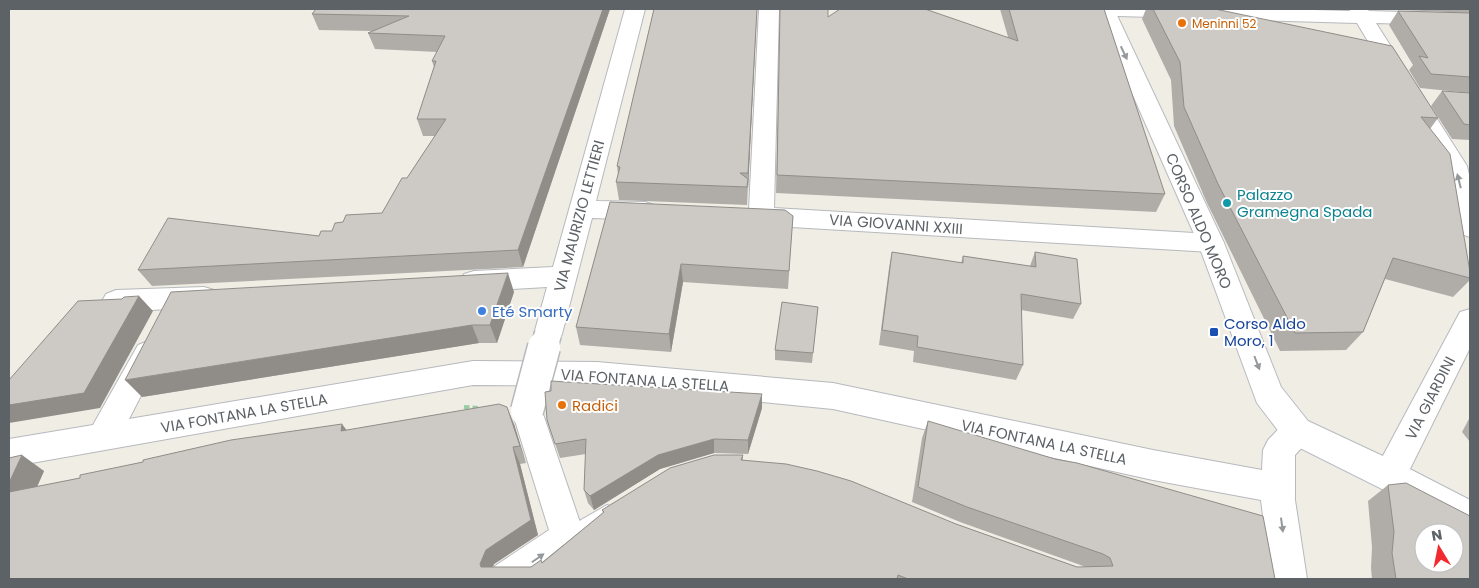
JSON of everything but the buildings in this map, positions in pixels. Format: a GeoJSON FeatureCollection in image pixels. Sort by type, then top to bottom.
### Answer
{"type":"FeatureCollection","features":[{"type":"Feature","properties":{"kind":"street","name":"VIA MAURIZIO LETTIERI"},"geometry":{"type":"LineString","coordinates":[[527,411],[635,9]]}},
{"type":"Feature","properties":{"kind":"street"},"geometry":{"type":"LineString","coordinates":[[761,216],[769,9]]}},
{"type":"Feature","properties":{"kind":"street"},"geometry":{"type":"LineString","coordinates":[[1097,9],[1361,13],[1466,25]]}},
{"type":"Feature","properties":{"kind":"street","name":"CORSO ALDO MORO"},"geometry":{"type":"LineString","coordinates":[[1097,9],[1211,244],[1268,394],[1297,432]]}},
{"type":"Feature","properties":{"kind":"street"},"geometry":{"type":"LineString","coordinates":[[1361,13],[1422,96],[1445,150],[1455,166],[1470,228]]}},
{"type":"Feature","properties":{"kind":"street"},"geometry":{"type":"LineString","coordinates":[[1445,150],[1470,152]]}},
{"type":"Feature","properties":{"kind":"street"},"geometry":{"type":"LineString","coordinates":[[580,209],[666,212]]}},
{"type":"Feature","properties":{"kind":"street","name":"VIA GIOVANNI XXIII"},"geometry":{"type":"LineString","coordinates":[[733,215],[1211,244]]}},
{"type":"Feature","properties":{"kind":"street"},"geometry":{"type":"LineString","coordinates":[[454,282],[563,276]]}},
{"type":"Feature","properties":{"kind":"street"},"geometry":{"type":"LineString","coordinates":[[116,301],[226,295]]}},
{"type":"Feature","properties":{"kind":"street"},"geometry":{"type":"LineString","coordinates":[[103,437],[176,298]]}},
{"type":"Feature","properties":{"kind":"street","name":"VIA GIARDINI"},"geometry":{"type":"LineString","coordinates":[[1390,475],[1470,320]]}},
{"type":"Feature","properties":{"kind":"street","name":"VIA FONTANA LA STELLA"},"geometry":{"type":"LineString","coordinates":[[9,453],[473,373],[597,374],[833,396],[1153,465],[1278,488]]}},
{"type":"Feature","properties":{"kind":"street"},"geometry":{"type":"LineString","coordinates":[[508,579],[568,538],[527,411]]}},
{"type":"Feature","properties":{"kind":"street"},"geometry":{"type":"LineString","coordinates":[[1289,579],[1278,488],[1279,450],[1297,432],[1390,475],[1470,518]]}},
{"type":"Feature","properties":{"kind":"lane"},"geometry":{"type":"LineString","coordinates":[[568,538],[617,507]]}},
{"type":"Feature","properties":{"kind":"path"},"geometry":{"type":"LineString","coordinates":[[461,406],[527,411]]}},
{"type":"Feature","properties":{"kind":"place","name":"Meninni 52"},"geometry":{"type":"Point","coordinates":[1182,23]}},
{"type":"Feature","properties":{"kind":"place","name":"Palazzo Gramegna Spada"},"geometry":{"type":"Point","coordinates":[1227,203]}},
{"type":"Feature","properties":{"kind":"place","name":"Eté Smarty"},"geometry":{"type":"Point","coordinates":[482,311]}},
{"type":"Feature","properties":{"kind":"place","name":"Corso Aldo Moro, 1"},"geometry":{"type":"Point","coordinates":[1214,332]}},
{"type":"Feature","properties":{"kind":"place","name":"Radici"},"geometry":{"type":"Point","coordinates":[562,405]}}]}
